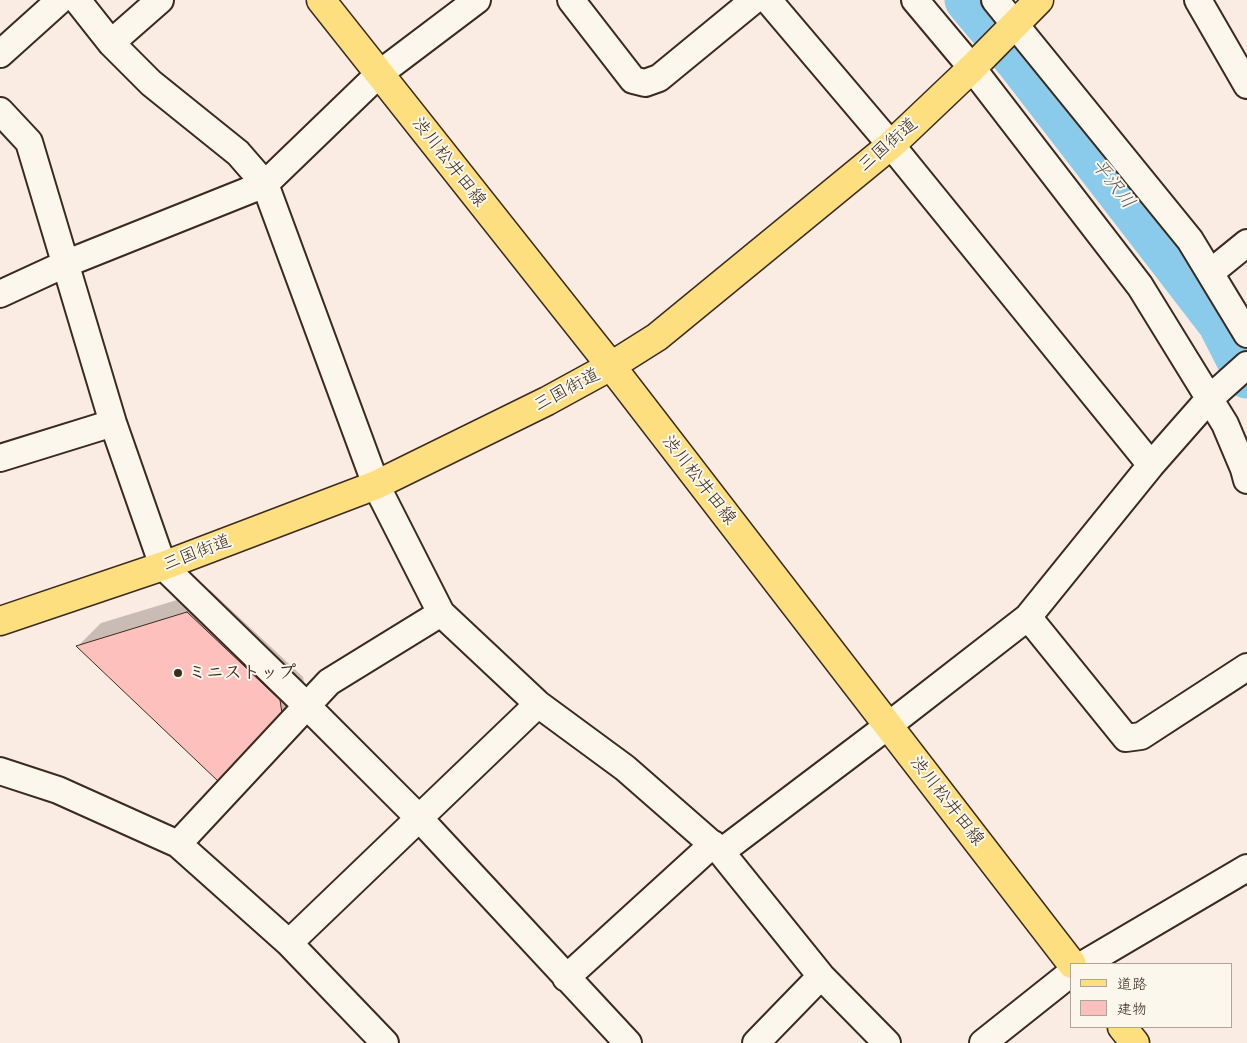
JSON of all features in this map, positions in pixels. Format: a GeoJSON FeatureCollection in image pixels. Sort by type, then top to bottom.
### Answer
{"type":"FeatureCollection","features":[{"type":"Feature","properties":{"kind":"main road","name":"渋川松井田線"},"geometry":{"type":"LineString","coordinates":[[321,0],[611,366],[1071,963]]}},
{"type":"Feature","properties":{"kind":"main road","name":"三国街道"},"geometry":{"type":"LineString","coordinates":[[0,620],[163,566],[376,485],[548,401],[611,366],[656,337],[891,145],[978,62],[1039,0]]}},
{"type":"Feature","properties":{"kind":"main road"},"geometry":{"type":"LineString","coordinates":[[1123,1028],[1135,1043]]}},
{"type":"Feature","properties":{"kind":"street"},"geometry":{"type":"LineString","coordinates":[[0,54],[60,0]]}},
{"type":"Feature","properties":{"kind":"street"},"geometry":{"type":"LineString","coordinates":[[78,0],[111,43],[151,83],[238,153],[265,184],[376,485],[441,613],[538,704],[626,768],[717,848],[821,976],[886,1043]]}},
{"type":"Feature","properties":{"kind":"street"},"geometry":{"type":"LineString","coordinates":[[111,43],[160,0]]}},
{"type":"Feature","properties":{"kind":"street"},"geometry":{"type":"LineString","coordinates":[[0,294],[65,264],[265,184],[379,74],[477,0]]}},
{"type":"Feature","properties":{"kind":"street"},"geometry":{"type":"LineString","coordinates":[[571,0],[633,80],[645,83],[659,78],[754,0]]}},
{"type":"Feature","properties":{"kind":"street"},"geometry":{"type":"LineString","coordinates":[[768,0],[891,145],[1151,465]]}},
{"type":"Feature","properties":{"kind":"street"},"geometry":{"type":"LineString","coordinates":[[915,0],[978,62],[1140,286],[1189,364],[1215,393],[1247,480]]}},
{"type":"Feature","properties":{"kind":"street"},"geometry":{"type":"LineString","coordinates":[[996,0],[1013,26],[1190,240],[1247,334]]}},
{"type":"Feature","properties":{"kind":"street"},"geometry":{"type":"LineString","coordinates":[[1198,0],[1247,85]]}},
{"type":"Feature","properties":{"kind":"street"},"geometry":{"type":"LineString","coordinates":[[0,111],[29,142],[113,423],[163,566],[307,706],[418,818],[628,1043]]}},
{"type":"Feature","properties":{"kind":"street"},"geometry":{"type":"LineString","coordinates":[[1210,273],[1247,242]]}},
{"type":"Feature","properties":{"kind":"street"},"geometry":{"type":"LineString","coordinates":[[566,978],[717,848],[889,725],[1028,617],[1151,465],[1215,393],[1247,365]]}},
{"type":"Feature","properties":{"kind":"street"},"geometry":{"type":"LineString","coordinates":[[0,458],[113,423]]}},
{"type":"Feature","properties":{"kind":"street"},"geometry":{"type":"LineString","coordinates":[[178,844],[329,682],[441,613]]}},
{"type":"Feature","properties":{"kind":"street"},"geometry":{"type":"LineString","coordinates":[[1028,617],[1126,738],[1141,736],[1247,666]]}},
{"type":"Feature","properties":{"kind":"street"},"geometry":{"type":"LineString","coordinates":[[289,943],[538,704]]}},
{"type":"Feature","properties":{"kind":"street"},"geometry":{"type":"LineString","coordinates":[[2,778],[58,790],[178,844],[289,943],[385,1043]]}},
{"type":"Feature","properties":{"kind":"street"},"geometry":{"type":"LineString","coordinates":[[1086,963],[1247,868]]}},
{"type":"Feature","properties":{"kind":"street"},"geometry":{"type":"LineString","coordinates":[[983,1043],[1070,974]]}},
{"type":"Feature","properties":{"kind":"street"},"geometry":{"type":"LineString","coordinates":[[756,1043],[821,976]]}},
{"type":"Feature","properties":{"kind":"building","name":"ミニストップ"},"geometry":{"type":"Polygon","coordinates":[[[187,612],[280,700],[282,713],[219,782],[76,646],[187,612]]]}},
{"type":"Feature","properties":{"kind":"waterway","name":"平沢川"},"geometry":{"type":"LineString","coordinates":[[967,0],[1018,61],[1220,323],[1247,376]]}},
{"type":"Feature","properties":{"kind":"place","name":"ミニストップ"},"geometry":{"type":"Point","coordinates":[178,673]}}]}
